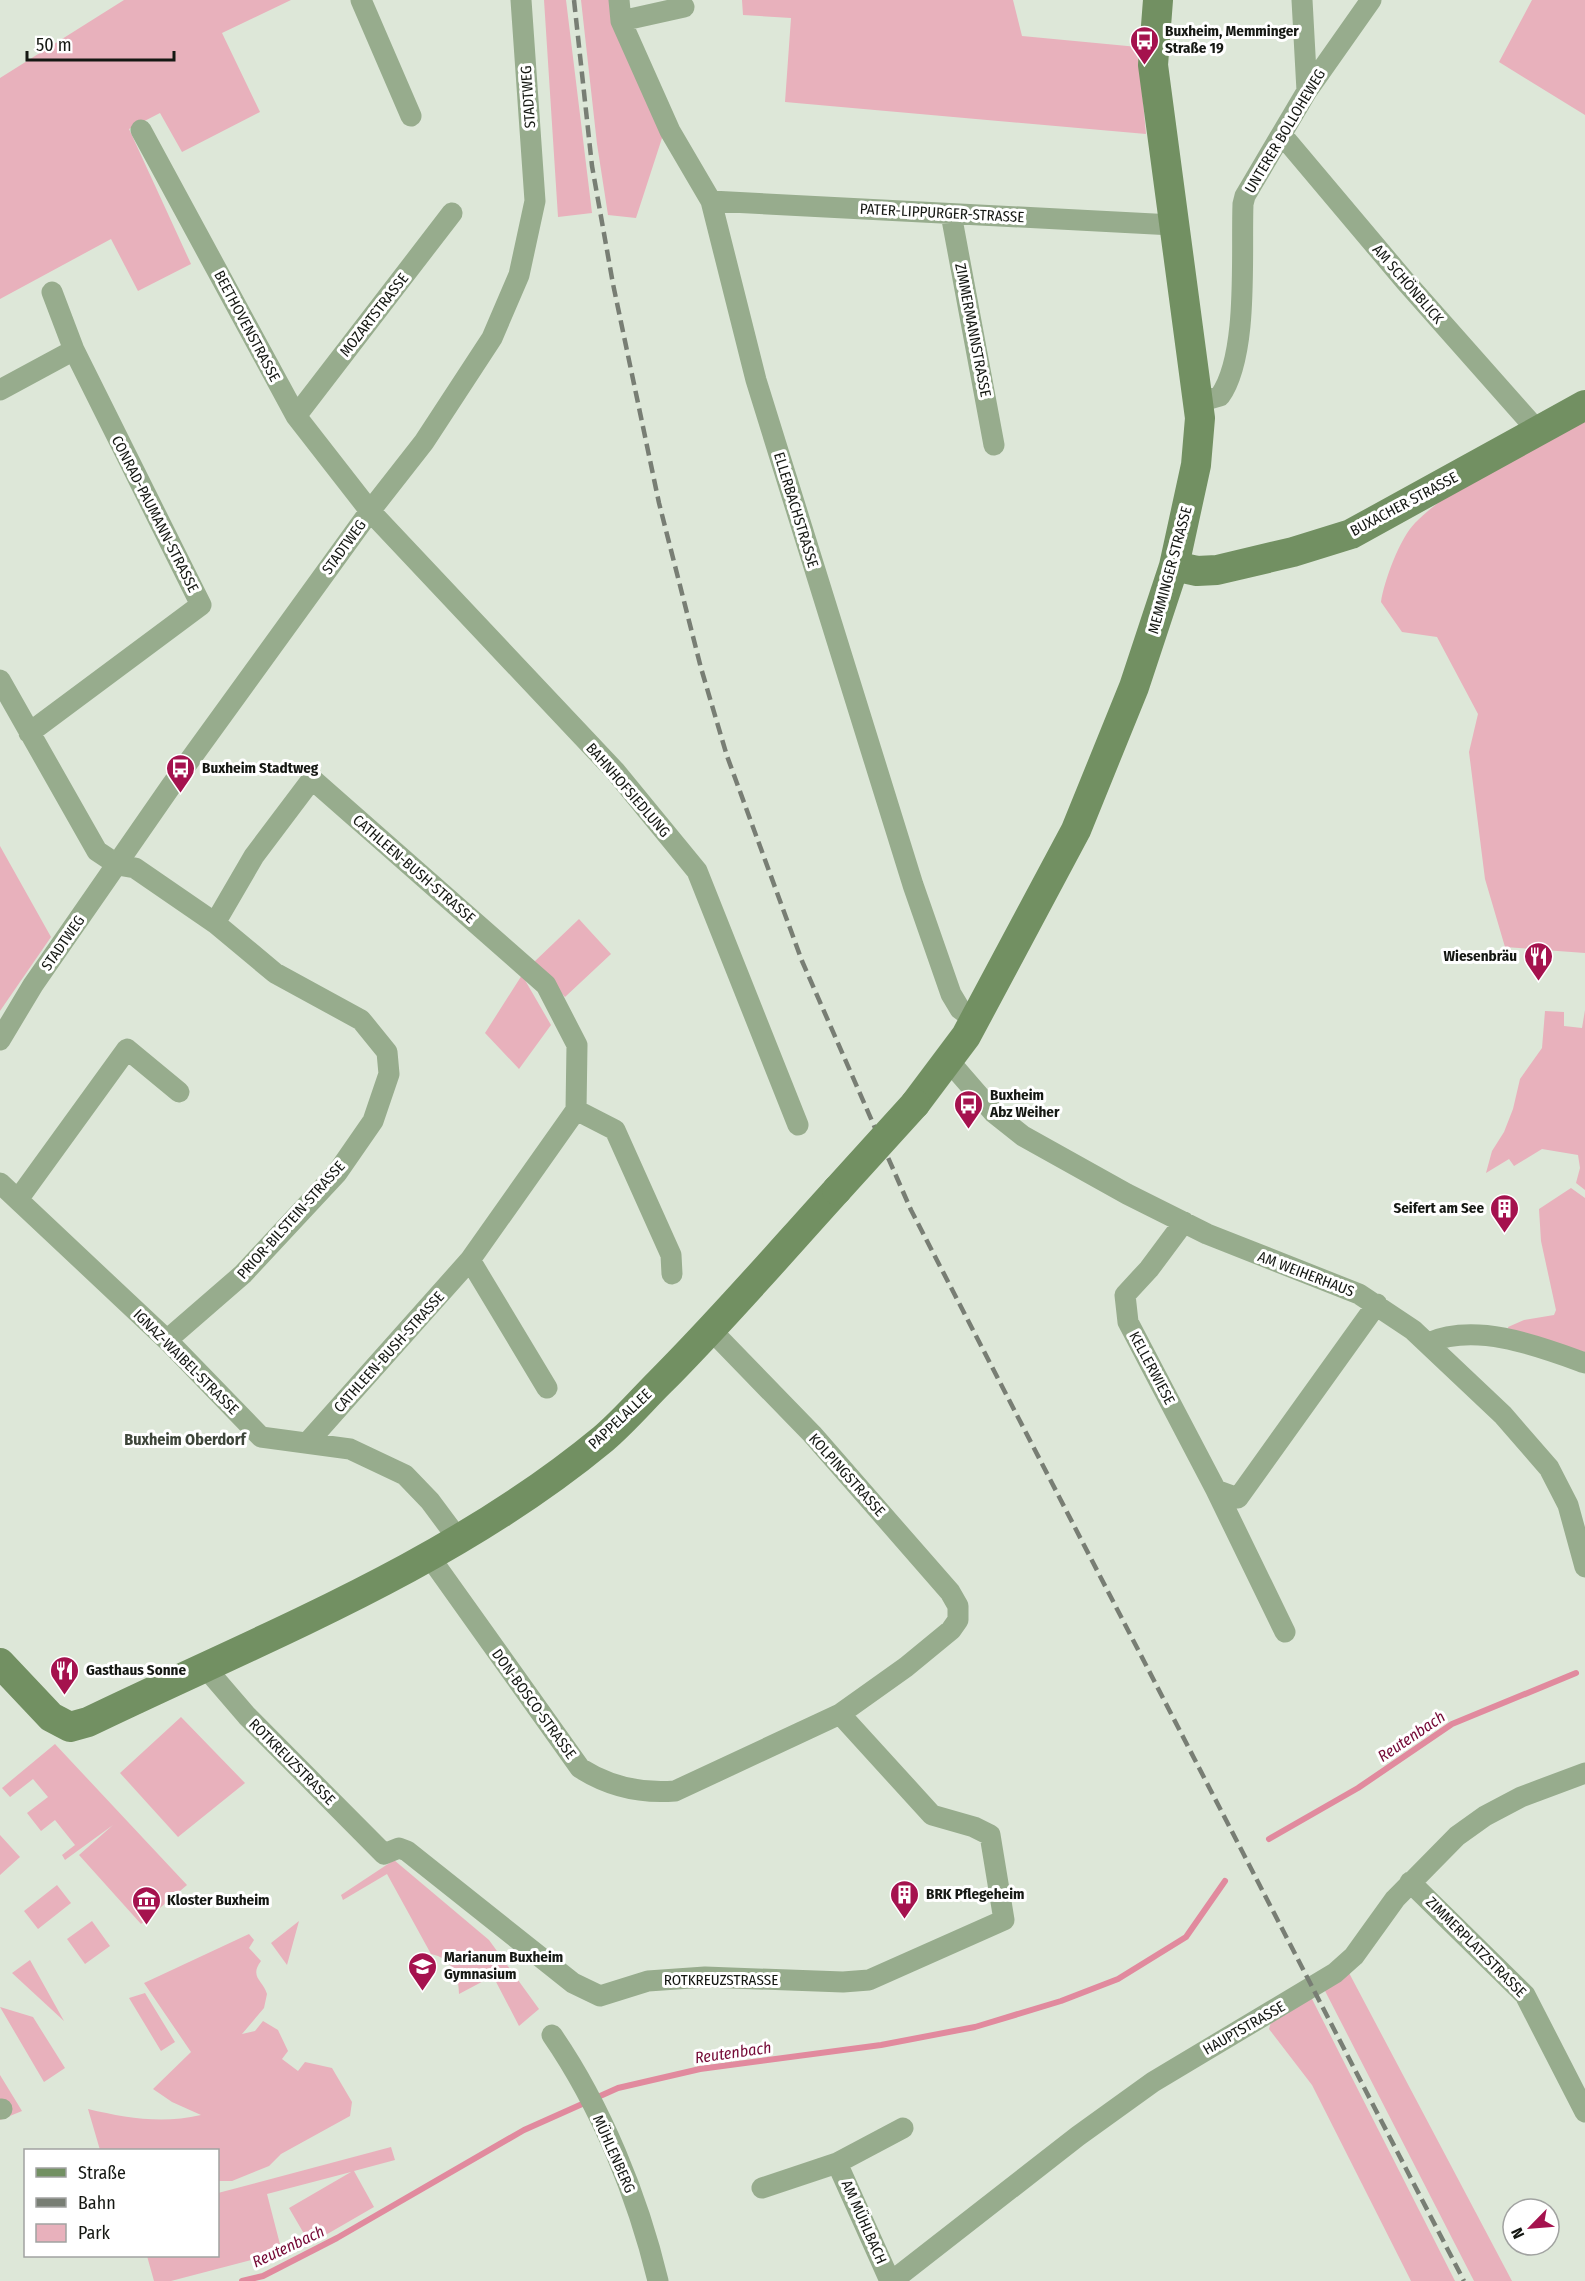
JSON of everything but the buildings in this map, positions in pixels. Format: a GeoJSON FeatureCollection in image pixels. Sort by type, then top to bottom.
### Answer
{"type":"FeatureCollection","features":[{"type":"Feature","properties":{"kind":"street"},"geometry":{"type":"LineString","coordinates":[[361,0],[411,116]]}},
{"type":"Feature","properties":{"kind":"street","name":"STADTWEG"},"geometry":{"type":"LineString","coordinates":[[0,1040],[33,985],[369,511],[424,442],[492,338],[519,275],[535,201],[521,0]]}},
{"type":"Feature","properties":{"kind":"street","name":"ELLERBACHSTRASSE"},"geometry":{"type":"LineString","coordinates":[[619,0],[621,21],[670,130],[711,201],[756,381],[910,874],[951,994],[960,1010],[975,1020]]}},
{"type":"Feature","properties":{"kind":"street","name":"MEMMINGER STRASSE"},"geometry":{"type":"LineString","coordinates":[[948,1060],[975,1020],[1076,830],[1134,687],[1174,566],[1196,461],[1200,429],[1199,402],[1173,225],[1153,65],[1158,0]]}},
{"type":"Feature","properties":{"kind":"street"},"geometry":{"type":"LineString","coordinates":[[1302,0],[1307,91]]}},
{"type":"Feature","properties":{"kind":"street","name":"UNTERER BOLLOHEWEG"},"geometry":{"type":"LineString","coordinates":[[1199,402],[1220,396],[1228,381],[1241,305],[1243,204],[1255,179],[1307,91],[1371,0]]}},
{"type":"Feature","properties":{"kind":"street"},"geometry":{"type":"LineString","coordinates":[[621,21],[684,7]]}},
{"type":"Feature","properties":{"kind":"street","name":"BEETHOVENSTRASSE"},"geometry":{"type":"LineString","coordinates":[[141,130],[296,416],[369,511]]}},
{"type":"Feature","properties":{"kind":"street","name":"AM SCHÖNBLICK"},"geometry":{"type":"LineString","coordinates":[[1282,135],[1390,264],[1537,430]]}},
{"type":"Feature","properties":{"kind":"street","name":"PATER-LIPPURGER-STRASSE"},"geometry":{"type":"LineString","coordinates":[[711,201],[1173,225]]}},
{"type":"Feature","properties":{"kind":"street","name":"MOZARTSTRASSE"},"geometry":{"type":"LineString","coordinates":[[296,416],[453,213]]}},
{"type":"Feature","properties":{"kind":"street","name":"ZIMMERMANNSTRASSE"},"geometry":{"type":"LineString","coordinates":[[951,214],[994,445]]}},
{"type":"Feature","properties":{"kind":"street","name":"CONRAD-PAUMANN-STRASSE"},"geometry":{"type":"LineString","coordinates":[[29,733],[201,605],[74,350],[52,292]]}},
{"type":"Feature","properties":{"kind":"street"},"geometry":{"type":"LineString","coordinates":[[0,390],[74,350]]}},
{"type":"Feature","properties":{"kind":"street","name":"BUXACHER STRASSE"},"geometry":{"type":"LineString","coordinates":[[1174,566],[1197,571],[1217,570],[1293,552],[1351,534],[1585,405]]}},
{"type":"Feature","properties":{"kind":"street","name":"BAHNHOFSIEDLUNG"},"geometry":{"type":"LineString","coordinates":[[369,511],[615,771],[697,871],[798,1125]]}},
{"type":"Feature","properties":{"kind":"street","name":"PRIOR-BILSTEIN-STRASSE"},"geometry":{"type":"LineString","coordinates":[[0,680],[97,850],[118,865],[135,868],[215,923],[275,973],[361,1020],[387,1052],[389,1074],[373,1121],[329,1183],[243,1274],[167,1340]]}},
{"type":"Feature","properties":{"kind":"street","name":"CATHLEEN-BUSH-STRASSE"},"geometry":{"type":"LineString","coordinates":[[215,923],[254,856],[312,779],[546,985],[577,1045],[576,1110],[470,1260],[308,1442]]}},
{"type":"Feature","properties":{"kind":"street"},"geometry":{"type":"LineString","coordinates":[[19,1198],[127,1049],[179,1092]]}},
{"type":"Feature","properties":{"kind":"street","name":"PAPPELALLEE"},"geometry":{"type":"LineString","coordinates":[[0,1663],[51,1717],[70,1727],[88,1722],[367,1590],[459,1540],[519,1502],[604,1438],[712,1331],[915,1104],[948,1060]]}},
{"type":"Feature","properties":{"kind":"street","name":"AM WEIHERHAUS"},"geometry":{"type":"LineString","coordinates":[[948,1060],[993,1113],[1023,1136],[1127,1194],[1234,1246],[1330,1281],[1377,1304],[1428,1343],[1503,1415],[1549,1468],[1568,1505],[1585,1567]]}},
{"type":"Feature","properties":{"kind":"street"},"geometry":{"type":"LineString","coordinates":[[576,1110],[615,1130],[671,1255],[672,1274]]}},
{"type":"Feature","properties":{"kind":"street","name":"IGNAZ-WAIBEL-STRASSE"},"geometry":{"type":"LineString","coordinates":[[0,1183],[19,1198],[167,1340],[261,1437],[350,1449],[405,1474],[430,1501],[459,1540]]}},
{"type":"Feature","properties":{"kind":"street","name":"KELLERWIESE"},"geometry":{"type":"LineString","coordinates":[[1184,1222],[1149,1269],[1125,1295],[1128,1322],[1216,1490],[1285,1632]]}},
{"type":"Feature","properties":{"kind":"street"},"geometry":{"type":"LineString","coordinates":[[470,1260],[547,1388]]}},
{"type":"Feature","properties":{"kind":"street"},"geometry":{"type":"LineString","coordinates":[[1216,1490],[1238,1498],[1377,1304]]}},
{"type":"Feature","properties":{"kind":"street","name":"KOLPINGSTRASSE"},"geometry":{"type":"LineString","coordinates":[[712,1331],[812,1434],[950,1592],[958,1606],[958,1620],[951,1630]]}},
{"type":"Feature","properties":{"kind":"street"},"geometry":{"type":"LineString","coordinates":[[1428,1343],[1440,1338],[1472,1334],[1534,1347],[1585,1363]]}},
{"type":"Feature","properties":{"kind":"street","name":"DON-BOSCO-STRASSE"},"geometry":{"type":"LineString","coordinates":[[429,1556],[580,1768],[602,1782],[629,1790],[656,1793],[675,1791],[840,1714],[906,1667],[951,1630]]}},
{"type":"Feature","properties":{"kind":"street","name":"ROTKREUZSTRASSE"},"geometry":{"type":"LineString","coordinates":[[204,1666],[247,1716],[384,1854],[399,1848],[407,1851],[573,1983],[600,1996],[648,1981],[705,1977],[843,1982],[869,1980],[1004,1920],[990,1835],[974,1827],[932,1815],[840,1714]]}},
{"type":"Feature","properties":{"kind":"street","name":"HAUPTSTRASSE"},"geometry":{"type":"LineString","coordinates":[[891,2281],[1078,2136],[1153,2082],[1335,1973],[1354,1956],[1410,1882],[1457,1836],[1485,1816],[1521,1797],[1585,1773]]}},
{"type":"Feature","properties":{"kind":"street","name":"ZIMMERPLATZSTRASSE"},"geometry":{"type":"LineString","coordinates":[[1410,1882],[1525,1995],[1585,2112]]}},
{"type":"Feature","properties":{"kind":"street","name":"MÜHLENBERG"},"geometry":{"type":"LineString","coordinates":[[552,2035],[591,2102],[642,2218],[658,2281]]}},
{"type":"Feature","properties":{"kind":"street","name":"AM MÜHLBACH"},"geometry":{"type":"LineString","coordinates":[[762,2188],[837,2163],[903,2128]]}},
{"type":"Feature","properties":{"kind":"street","name":"AM MÜHLBACH"},"geometry":{"type":"LineString","coordinates":[[837,2163],[891,2281]]}},
{"type":"Feature","properties":{"kind":"green space"},"geometry":{"type":"Polygon","coordinates":[[[124,0],[291,0],[222,33],[260,112],[182,152],[160,113],[129,129],[191,264],[138,291],[111,239],[0,299],[0,78],[124,0]]]}},
{"type":"Feature","properties":{"kind":"green space"},"geometry":{"type":"Polygon","coordinates":[[[544,0],[566,0],[592,213],[558,217],[544,0]]]}},
{"type":"Feature","properties":{"kind":"green space"},"geometry":{"type":"Polygon","coordinates":[[[581,0],[610,0],[663,135],[636,218],[608,215],[597,144],[581,0]]]}},
{"type":"Feature","properties":{"kind":"green space"},"geometry":{"type":"Polygon","coordinates":[[[742,0],[1013,0],[1022,36],[1138,47],[1146,134],[785,102],[791,18],[743,15],[742,0]]]}},
{"type":"Feature","properties":{"kind":"green space"},"geometry":{"type":"Polygon","coordinates":[[[1532,0],[1585,0],[1585,115],[1499,62],[1532,0]]]}},
{"type":"Feature","properties":{"kind":"green space"},"geometry":{"type":"Polygon","coordinates":[[[1585,415],[1585,953],[1505,947],[1485,879],[1469,752],[1478,714],[1437,637],[1402,632],[1381,602],[1393,560],[1415,523],[1451,493],[1473,479],[1585,415]]]}},
{"type":"Feature","properties":{"kind":"green space"},"geometry":{"type":"Polygon","coordinates":[[[0,846],[51,937],[0,1011],[0,846]]]}},
{"type":"Feature","properties":{"kind":"green space"},"geometry":{"type":"Polygon","coordinates":[[[579,919],[611,954],[565,997],[533,963],[579,919]]]}},
{"type":"Feature","properties":{"kind":"green space"},"geometry":{"type":"Polygon","coordinates":[[[522,975],[551,1025],[519,1069],[485,1033],[522,975]]]}},
{"type":"Feature","properties":{"kind":"green space"},"geometry":{"type":"Polygon","coordinates":[[[1585,1010],[1585,1190],[1576,1183],[1580,1168],[1578,1155],[1542,1149],[1514,1166],[1509,1159],[1486,1173],[1492,1151],[1504,1132],[1513,1109],[1520,1079],[1542,1048],[1545,1011],[1564,1012],[1564,1026],[1582,1028],[1585,1010]]]}},
{"type":"Feature","properties":{"kind":"green space"},"geometry":{"type":"Polygon","coordinates":[[[1571,1188],[1585,1198],[1585,1352],[1509,1332],[1508,1327],[1524,1320],[1554,1315],[1556,1310],[1541,1241],[1539,1209],[1571,1188]]]}},
{"type":"Feature","properties":{"kind":"green space"},"geometry":{"type":"Polygon","coordinates":[[[181,1717],[245,1783],[178,1837],[120,1773],[181,1717]]]}},
{"type":"Feature","properties":{"kind":"green space"},"geometry":{"type":"Polygon","coordinates":[[[55,1744],[187,1885],[141,1924],[79,1855],[113,1825],[65,1860],[62,1855],[75,1845],[55,1820],[41,1831],[27,1813],[48,1797],[33,1779],[10,1797],[2,1788],[55,1744]]]}},
{"type":"Feature","properties":{"kind":"green space"},"geometry":{"type":"Polygon","coordinates":[[[0,1835],[20,1857],[0,1875],[0,1835]]]}},
{"type":"Feature","properties":{"kind":"green space"},"geometry":{"type":"Polygon","coordinates":[[[394,1860],[489,1940],[539,2009],[519,2026],[493,1976],[459,1994],[457,1980],[449,1963],[431,1954],[387,1874],[343,1900],[341,1895],[394,1860]]]}},
{"type":"Feature","properties":{"kind":"green space"},"geometry":{"type":"Polygon","coordinates":[[[57,1885],[71,1903],[38,1929],[24,1911],[57,1885]]]}},
{"type":"Feature","properties":{"kind":"green space"},"geometry":{"type":"Polygon","coordinates":[[[92,1921],[110,1946],[85,1964],[67,1939],[92,1921]]]}},
{"type":"Feature","properties":{"kind":"green space"},"geometry":{"type":"Polygon","coordinates":[[[299,1921],[287,1965],[271,1943],[299,1921]]]}},
{"type":"Feature","properties":{"kind":"green space"},"geometry":{"type":"Polygon","coordinates":[[[249,1934],[254,1940],[249,1948],[261,1961],[256,1971],[257,1975],[267,1994],[264,2008],[242,2034],[255,2031],[263,2021],[278,2030],[288,2051],[282,2059],[298,2071],[305,2062],[332,2068],[352,2102],[350,2116],[281,2154],[269,2166],[232,2181],[219,2181],[219,2149],[100,2149],[88,2109],[144,2119],[187,2118],[201,2115],[172,2102],[153,2089],[191,2052],[144,1983],[249,1934]]]}},
{"type":"Feature","properties":{"kind":"green space"},"geometry":{"type":"Polygon","coordinates":[[[30,1960],[64,2021],[12,1973],[30,1960]]]}},
{"type":"Feature","properties":{"kind":"green space"},"geometry":{"type":"Polygon","coordinates":[[[1348,1971],[1512,2281],[1474,2281],[1323,1987],[1348,1971]]]}},
{"type":"Feature","properties":{"kind":"green space"},"geometry":{"type":"Polygon","coordinates":[[[145,1993],[175,2042],[161,2051],[129,1998],[145,1993]]]}},
{"type":"Feature","properties":{"kind":"green space"},"geometry":{"type":"Polygon","coordinates":[[[1310,1995],[1455,2281],[1411,2281],[1312,2085],[1269,2029],[1271,2022],[1310,1995]]]}},
{"type":"Feature","properties":{"kind":"green space"},"geometry":{"type":"Polygon","coordinates":[[[0,2007],[33,2017],[65,2068],[44,2082],[0,2007]]]}},
{"type":"Feature","properties":{"kind":"green space"},"geometry":{"type":"Polygon","coordinates":[[[0,2075],[22,2111],[0,2120],[0,2075]]]}},
{"type":"Feature","properties":{"kind":"green space"},"geometry":{"type":"Polygon","coordinates":[[[391,2147],[395,2160],[354,2171],[374,2207],[310,2244],[289,2208],[351,2172],[267,2194],[282,2252],[171,2281],[154,2281],[147,2257],[219,2257],[219,2193],[391,2147]]]}},
{"type":"Feature","properties":{"kind":"waterway","name":"Reutenbach"},"geometry":{"type":"LineString","coordinates":[[1269,1839],[1358,1788],[1452,1724],[1576,1673]]}},
{"type":"Feature","properties":{"kind":"waterway","name":"Reutenbach"},"geometry":{"type":"LineString","coordinates":[[242,2281],[263,2276],[337,2238],[524,2130],[618,2088],[700,2069],[881,2045],[975,2027],[1061,2001],[1118,1979],[1186,1937],[1225,1881]]}},
{"type":"Feature","properties":{"kind":"railway"},"geometry":{"type":"LineString","coordinates":[[574,0],[592,166],[613,284],[659,503],[701,668],[727,756],[802,961],[911,1210],[1464,2281]]}},
{"type":"Feature","properties":{"kind":"place","name":"Buxheim, Memminger Straße 19"},"geometry":{"type":"Point","coordinates":[1144,66]}},
{"type":"Feature","properties":{"kind":"place","name":"Buxheim Stadtweg"},"geometry":{"type":"Point","coordinates":[181,794]}},
{"type":"Feature","properties":{"kind":"place","name":"Wiesenbräu"},"geometry":{"type":"Point","coordinates":[1538,982]}},
{"type":"Feature","properties":{"kind":"place","name":"Buxheim Abz Weiher"},"geometry":{"type":"Point","coordinates":[969,1130]}},
{"type":"Feature","properties":{"kind":"place","name":"Seifert am See"},"geometry":{"type":"Point","coordinates":[1505,1234]}},
{"type":"Feature","properties":{"kind":"place","name":"Gasthaus Sonne"},"geometry":{"type":"Point","coordinates":[65,1696]}},
{"type":"Feature","properties":{"kind":"place","name":"BRK Pflegeheim"},"geometry":{"type":"Point","coordinates":[905,1920]}},
{"type":"Feature","properties":{"kind":"place","name":"Kloster Buxheim"},"geometry":{"type":"Point","coordinates":[146,1926]}},
{"type":"Feature","properties":{"kind":"place","name":"Marianum Buxheim Gymnasium"},"geometry":{"type":"Point","coordinates":[423,1992]}},
{"type":"Feature","properties":{"kind":"district","name":"Buxheim Oberdorf"},"geometry":{"type":"Point","coordinates":[185,1439]}}]}
